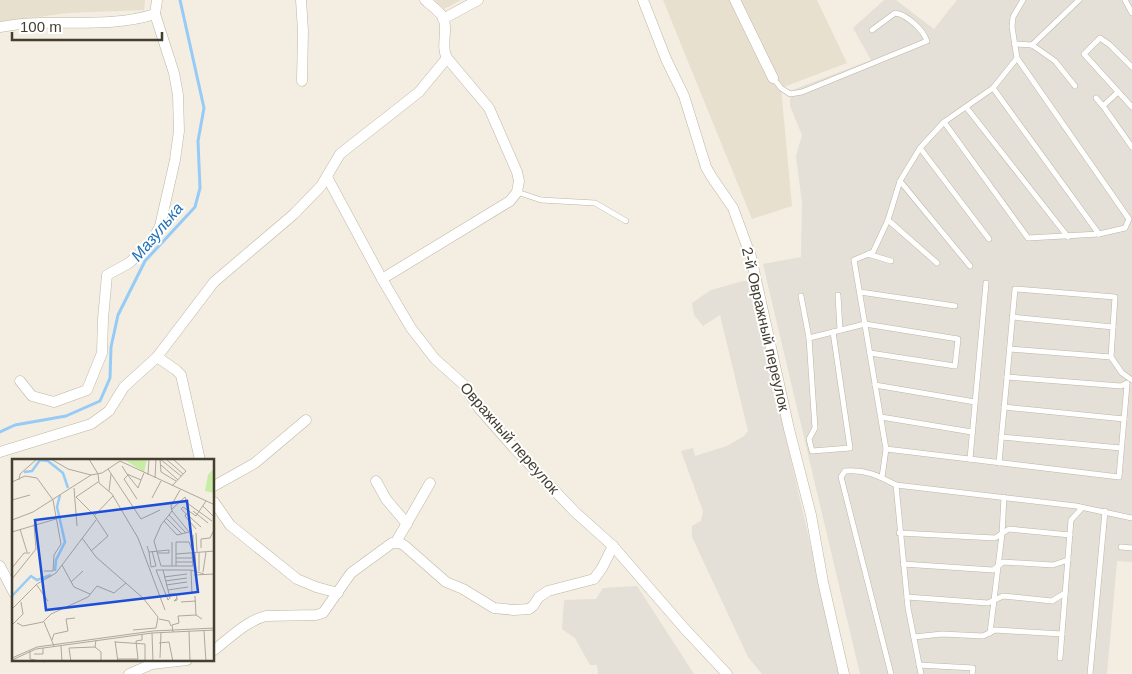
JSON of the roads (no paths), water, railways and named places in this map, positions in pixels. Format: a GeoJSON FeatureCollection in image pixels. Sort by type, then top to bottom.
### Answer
{"type":"FeatureCollection","features":[{"type":"Feature","properties":{"kind":"street"},"geometry":{"type":"LineString","coordinates":[[20,381],[32,396],[54,402],[88,390],[102,353],[103,318],[108,275],[129,263],[151,243],[160,226],[179,131],[178,95],[174,73],[155,14],[157,0]]}},
{"type":"Feature","properties":{"kind":"street"},"geometry":{"type":"LineString","coordinates":[[301,0],[303,32],[302,81]]}},
{"type":"Feature","properties":{"kind":"street"},"geometry":{"type":"LineString","coordinates":[[382,279],[510,201],[518,192],[519,181],[517,172],[489,108],[447,58],[444,50],[445,24],[441,15],[425,0]]}},
{"type":"Feature","properties":{"kind":"street"},"geometry":{"type":"LineString","coordinates":[[443,19],[478,0]]}},
{"type":"Feature","properties":{"kind":"street","name":"2-й Овражный переулок"},"geometry":{"type":"LineString","coordinates":[[643,0],[666,59],[684,96],[706,167],[733,208],[752,257],[789,429],[812,515],[823,582],[844,674]]}},
{"type":"Feature","properties":{"kind":"street"},"geometry":{"type":"LineString","coordinates":[[735,0],[774,78]]}},
{"type":"Feature","properties":{"kind":"street"},"geometry":{"type":"LineString","coordinates":[[0,27],[53,22],[126,22],[155,14]]}},
{"type":"Feature","properties":{"kind":"street"},"geometry":{"type":"LineString","coordinates":[[0,452],[91,424],[109,411],[124,387],[157,357],[214,282],[294,214],[321,186],[340,154],[419,92],[447,58]]}},
{"type":"Feature","properties":{"kind":"street","name":"Овражный переулок"},"geometry":{"type":"LineString","coordinates":[[327,177],[382,279],[411,328],[435,359],[463,384],[478,406],[514,448],[576,512],[613,546],[684,628],[727,674]]}},
{"type":"Feature","properties":{"kind":"street"},"geometry":{"type":"LineString","coordinates":[[157,357],[181,375],[200,459]]}},
{"type":"Feature","properties":{"kind":"street"},"geometry":{"type":"LineString","coordinates":[[215,485],[255,463],[306,420]]}},
{"type":"Feature","properties":{"kind":"street"},"geometry":{"type":"LineString","coordinates":[[376,480],[386,499],[407,524]]}},
{"type":"Feature","properties":{"kind":"street"},"geometry":{"type":"LineString","coordinates":[[215,649],[258,618],[323,613],[346,580],[357,568],[396,542],[430,483]]}},
{"type":"Feature","properties":{"kind":"street"},"geometry":{"type":"LineString","coordinates":[[215,503],[230,525],[297,579],[338,593]]}},
{"type":"Feature","properties":{"kind":"street"},"geometry":{"type":"LineString","coordinates":[[396,542],[406,546],[446,582],[463,589],[494,608],[514,610],[528,609],[533,606],[538,597],[548,591],[594,579],[613,546]]}},
{"type":"Feature","properties":{"kind":"street"},"geometry":{"type":"LineString","coordinates":[[0,566],[12,589]]}},
{"type":"Feature","properties":{"kind":"street"},"geometry":{"type":"LineString","coordinates":[[129,674],[152,664],[169,662]]}},
{"type":"Feature","properties":{"kind":"lane"},"geometry":{"type":"LineString","coordinates":[[944,122],[1028,238],[1099,234],[1125,228],[1129,219],[1017,58],[1012,27],[1013,17],[1023,0]]}},
{"type":"Feature","properties":{"kind":"lane"},"geometry":{"type":"LineString","coordinates":[[1032,46],[1079,0]]}},
{"type":"Feature","properties":{"kind":"lane"},"geometry":{"type":"LineString","coordinates":[[1125,0],[1132,12]]}},
{"type":"Feature","properties":{"kind":"lane"},"geometry":{"type":"LineString","coordinates":[[774,78],[781,88],[790,94],[802,92],[927,41],[924,34],[902,14],[895,13],[872,30]]}},
{"type":"Feature","properties":{"kind":"lane"},"geometry":{"type":"LineString","coordinates":[[1132,67],[1110,45],[1100,38],[1084,54],[1132,107]]}},
{"type":"Feature","properties":{"kind":"lane"},"geometry":{"type":"LineString","coordinates":[[1014,44],[1032,46],[1055,61],[1074,86]]}},
{"type":"Feature","properties":{"kind":"lane"},"geometry":{"type":"LineString","coordinates":[[882,477],[886,449],[854,260],[873,252],[888,220],[900,181],[920,148],[944,122],[993,88],[1017,58]]}},
{"type":"Feature","properties":{"kind":"lane"},"geometry":{"type":"LineString","coordinates":[[993,88],[1099,234]]}},
{"type":"Feature","properties":{"kind":"lane"},"geometry":{"type":"LineString","coordinates":[[1103,106],[1118,92]]}},
{"type":"Feature","properties":{"kind":"lane"},"geometry":{"type":"LineString","coordinates":[[1096,98],[1132,147]]}},
{"type":"Feature","properties":{"kind":"lane"},"geometry":{"type":"LineString","coordinates":[[966,106],[1068,237]]}},
{"type":"Feature","properties":{"kind":"lane"},"geometry":{"type":"LineString","coordinates":[[920,148],[989,239]]}},
{"type":"Feature","properties":{"kind":"lane"},"geometry":{"type":"LineString","coordinates":[[900,181],[970,266]]}},
{"type":"Feature","properties":{"kind":"lane"},"geometry":{"type":"LineString","coordinates":[[518,192],[541,200],[595,203],[626,221]]}},
{"type":"Feature","properties":{"kind":"lane"},"geometry":{"type":"LineString","coordinates":[[888,220],[937,263]]}},
{"type":"Feature","properties":{"kind":"lane"},"geometry":{"type":"LineString","coordinates":[[868,254],[891,261]]}},
{"type":"Feature","properties":{"kind":"lane"},"geometry":{"type":"LineString","coordinates":[[970,459],[986,283]]}},
{"type":"Feature","properties":{"kind":"lane"},"geometry":{"type":"LineString","coordinates":[[999,462],[1008,377],[1014,289],[1115,298],[1111,358],[1130,382]]}},
{"type":"Feature","properties":{"kind":"lane"},"geometry":{"type":"LineString","coordinates":[[860,292],[956,306]]}},
{"type":"Feature","properties":{"kind":"lane"},"geometry":{"type":"LineString","coordinates":[[838,295],[840,330]]}},
{"type":"Feature","properties":{"kind":"lane"},"geometry":{"type":"LineString","coordinates":[[801,296],[809,338],[815,428],[809,439],[812,451],[850,448],[833,332]]}},
{"type":"Feature","properties":{"kind":"lane"},"geometry":{"type":"LineString","coordinates":[[1012,317],[1113,326]]}},
{"type":"Feature","properties":{"kind":"lane"},"geometry":{"type":"LineString","coordinates":[[809,338],[865,324],[958,339],[955,366],[870,353]]}},
{"type":"Feature","properties":{"kind":"lane"},"geometry":{"type":"LineString","coordinates":[[1010,349],[1111,358]]}},
{"type":"Feature","properties":{"kind":"lane"},"geometry":{"type":"LineString","coordinates":[[1008,377],[1121,386],[1130,382]]}},
{"type":"Feature","properties":{"kind":"lane"},"geometry":{"type":"LineString","coordinates":[[886,449],[1119,477],[1124,419],[1130,382]]}},
{"type":"Feature","properties":{"kind":"lane"},"geometry":{"type":"LineString","coordinates":[[875,385],[975,402]]}},
{"type":"Feature","properties":{"kind":"lane"},"geometry":{"type":"LineString","coordinates":[[1004,407],[1124,419]]}},
{"type":"Feature","properties":{"kind":"lane"},"geometry":{"type":"LineString","coordinates":[[880,417],[972,432]]}},
{"type":"Feature","properties":{"kind":"lane"},"geometry":{"type":"LineString","coordinates":[[1002,437],[1121,448]]}},
{"type":"Feature","properties":{"kind":"lane"},"geometry":{"type":"LineString","coordinates":[[891,674],[841,476],[845,472],[856,470],[875,474],[896,485],[1105,511],[1132,518]]}},
{"type":"Feature","properties":{"kind":"lane"},"geometry":{"type":"LineString","coordinates":[[896,485],[906,597],[921,674]]}},
{"type":"Feature","properties":{"kind":"lane"},"geometry":{"type":"LineString","coordinates":[[990,633],[1002,534],[1004,498]]}},
{"type":"Feature","properties":{"kind":"lane"},"geometry":{"type":"LineString","coordinates":[[1060,658],[1071,520],[1082,508]]}},
{"type":"Feature","properties":{"kind":"lane"},"geometry":{"type":"LineString","coordinates":[[1090,674],[1105,511]]}},
{"type":"Feature","properties":{"kind":"lane"},"geometry":{"type":"LineString","coordinates":[[900,533],[995,538],[1009,530],[1070,535]]}},
{"type":"Feature","properties":{"kind":"lane"},"geometry":{"type":"LineString","coordinates":[[1121,547],[1132,548]]}},
{"type":"Feature","properties":{"kind":"lane"},"geometry":{"type":"LineString","coordinates":[[903,564],[993,570],[1004,562],[1053,565],[1068,560]]}},
{"type":"Feature","properties":{"kind":"lane"},"geometry":{"type":"LineString","coordinates":[[906,597],[988,603],[1003,596],[1052,601],[1065,593]]}},
{"type":"Feature","properties":{"kind":"lane"},"geometry":{"type":"LineString","coordinates":[[914,637],[942,634],[983,636],[995,630],[1062,634]]}},
{"type":"Feature","properties":{"kind":"lane"},"geometry":{"type":"LineString","coordinates":[[919,665],[973,668],[972,674]]}},
{"type":"Feature","properties":{"kind":"waterway","name":"Мазулька"},"geometry":{"type":"LineString","coordinates":[[0,432],[15,425],[66,416],[100,401],[110,378],[111,347],[118,315],[145,261],[195,207],[200,188],[198,141],[204,108],[180,0]]}}]}
